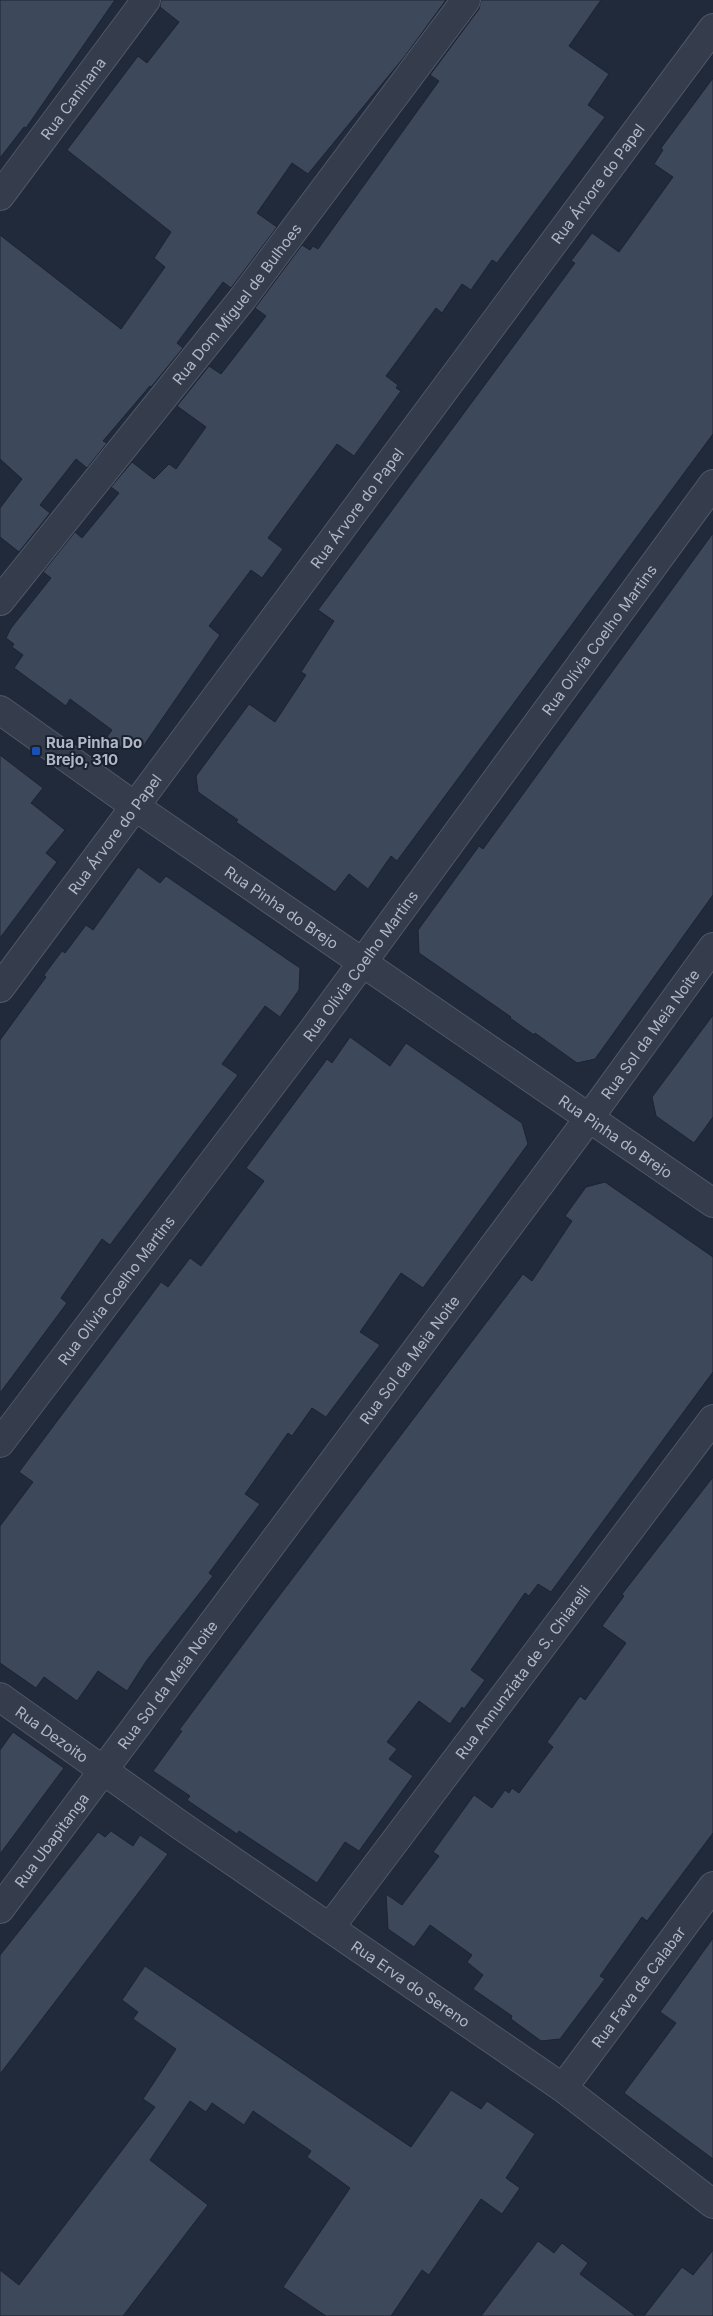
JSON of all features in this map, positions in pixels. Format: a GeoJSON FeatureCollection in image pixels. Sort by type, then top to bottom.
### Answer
{"type":"FeatureCollection","features":[{"type":"Feature","properties":{"kind":"street","name":"Rua Caninana"},"geometry":{"type":"LineString","coordinates":[[0,196],[146,0]]}},
{"type":"Feature","properties":{"kind":"street","name":"Rua Dom Miguel de Bulhoes"},"geometry":{"type":"LineString","coordinates":[[0,602],[215,335],[466,0]]}},
{"type":"Feature","properties":{"kind":"street","name":"Rua Árvore do Papel"},"geometry":{"type":"LineString","coordinates":[[0,988],[713,28]]}},
{"type":"Feature","properties":{"kind":"street","name":"Rua Olívia Coelho Martins"},"geometry":{"type":"LineString","coordinates":[[0,1443],[362,963],[713,484]]}},
{"type":"Feature","properties":{"kind":"street","name":"Rua Pinha do Brejo"},"geometry":{"type":"LineString","coordinates":[[0,710],[136,807],[713,1203]]}},
{"type":"Feature","properties":{"kind":"street","name":"Rua Sol da Meia Noite"},"geometry":{"type":"LineString","coordinates":[[104,1771],[713,948]]}},
{"type":"Feature","properties":{"kind":"street","name":"Rua Annunziata de S. Chiarelli"},"geometry":{"type":"LineString","coordinates":[[331,1926],[713,1419]]}},
{"type":"Feature","properties":{"kind":"street","name":"Rua Dezoito"},"geometry":{"type":"LineString","coordinates":[[0,1697],[104,1771]]}},
{"type":"Feature","properties":{"kind":"street","name":"Rua Ubapitanga"},"geometry":{"type":"LineString","coordinates":[[0,1909],[104,1771]]}},
{"type":"Feature","properties":{"kind":"street","name":"Rua Erva do Sereno"},"geometry":{"type":"LineString","coordinates":[[104,1771],[563,2088],[713,2204]]}},
{"type":"Feature","properties":{"kind":"street","name":"Rua Fava de Calabar"},"geometry":{"type":"LineString","coordinates":[[563,2088],[713,1886]]}},
{"type":"Feature","properties":{"kind":"building"},"geometry":{"type":"Polygon","coordinates":[[[0,0],[115,0],[26,128],[24,127],[0,158],[0,0]]]}},
{"type":"Feature","properties":{"kind":"building"},"geometry":{"type":"Polygon","coordinates":[[[161,0],[446,0],[405,56],[308,174],[292,163],[257,213],[277,227],[231,288],[223,282],[177,343],[183,348],[103,441],[107,443],[87,468],[76,459],[40,505],[50,513],[19,552],[0,537],[0,508],[22,479],[0,459],[0,235],[121,329],[165,267],[154,258],[171,232],[67,150],[138,56],[147,63],[179,22],[160,7],[161,0]]]}},
{"type":"Feature","properties":{"kind":"building"},"geometry":{"type":"Polygon","coordinates":[[[481,0],[601,0],[569,46],[609,74],[588,105],[605,117],[497,263],[492,260],[471,290],[462,284],[442,313],[436,308],[386,376],[398,385],[396,388],[401,391],[354,456],[337,444],[268,538],[283,549],[262,578],[251,570],[209,626],[220,635],[142,748],[124,749],[107,737],[112,730],[70,699],[66,706],[14,668],[23,655],[12,647],[14,644],[6,638],[11,628],[51,578],[43,572],[75,532],[82,538],[119,493],[111,487],[132,462],[154,479],[169,464],[176,469],[206,427],[177,406],[209,366],[221,374],[266,316],[255,308],[302,245],[310,250],[313,246],[318,249],[439,81],[430,75],[479,9],[481,0]]]}},
{"type":"Feature","properties":{"kind":"building"},"geometry":{"type":"Polygon","coordinates":[[[713,78],[713,434],[397,861],[391,856],[368,889],[349,874],[335,892],[236,822],[238,820],[198,792],[196,776],[249,704],[275,722],[306,675],[301,672],[334,621],[318,610],[575,263],[571,261],[592,233],[619,252],[673,177],[654,164],[663,150],[661,148],[713,78]]]}},
{"type":"Feature","properties":{"kind":"building"},"geometry":{"type":"Polygon","coordinates":[[[713,533],[713,895],[595,1059],[577,1063],[535,1033],[534,1035],[419,953],[418,930],[479,846],[483,849],[713,533]]]}},
{"type":"Feature","properties":{"kind":"building"},"geometry":{"type":"Polygon","coordinates":[[[0,755],[43,788],[31,803],[65,830],[46,853],[57,862],[0,938],[0,755]]]}},
{"type":"Feature","properties":{"kind":"building"},"geometry":{"type":"Polygon","coordinates":[[[138,867],[160,883],[166,876],[300,968],[299,990],[280,1017],[265,1006],[222,1064],[238,1075],[110,1245],[102,1239],[61,1298],[67,1303],[0,1393],[0,1040],[46,977],[44,975],[62,951],[65,953],[86,925],[93,930],[138,867]]]}},
{"type":"Feature","properties":{"kind":"building"},"geometry":{"type":"Polygon","coordinates":[[[713,1015],[713,1117],[694,1143],[656,1116],[652,1097],[713,1015]]]}},
{"type":"Feature","properties":{"kind":"building"},"geometry":{"type":"Polygon","coordinates":[[[350,1037],[390,1066],[406,1043],[522,1123],[528,1144],[423,1288],[401,1273],[360,1332],[380,1345],[326,1417],[312,1408],[292,1436],[288,1433],[245,1494],[260,1504],[209,1573],[213,1576],[147,1660],[127,1691],[98,1671],[77,1701],[44,1677],[36,1688],[0,1663],[0,1526],[33,1482],[19,1472],[161,1282],[168,1287],[190,1258],[201,1266],[264,1181],[246,1168],[327,1059],[332,1063],[350,1037]]]}},
{"type":"Feature","properties":{"kind":"building"},"geometry":{"type":"Polygon","coordinates":[[[605,1182],[713,1257],[713,1372],[551,1592],[538,1584],[529,1596],[525,1593],[471,1670],[485,1680],[464,1709],[462,1707],[450,1724],[419,1701],[387,1742],[397,1749],[389,1759],[413,1776],[359,1851],[345,1842],[317,1883],[239,1831],[237,1834],[187,1800],[190,1796],[153,1771],[182,1731],[179,1730],[523,1274],[532,1281],[572,1221],[565,1216],[586,1187],[605,1182]]]}},
{"type":"Feature","properties":{"kind":"building"},"geometry":{"type":"Polygon","coordinates":[[[713,1477],[713,1833],[647,1921],[642,1917],[600,1976],[605,1979],[560,2039],[541,2041],[511,2019],[512,2016],[473,1989],[483,1975],[467,1962],[472,1955],[430,1925],[414,1947],[388,1929],[386,1894],[402,1905],[439,1856],[433,1852],[474,1795],[492,1808],[505,1790],[509,1793],[512,1788],[519,1793],[553,1747],[547,1742],[580,1696],[585,1700],[626,1643],[602,1626],[624,1596],[622,1594],[713,1477]]]}},
{"type":"Feature","properties":{"kind":"building"},"geometry":{"type":"Polygon","coordinates":[[[13,1732],[64,1768],[0,1854],[0,1750],[13,1732]]]}},
{"type":"Feature","properties":{"kind":"building"},"geometry":{"type":"Polygon","coordinates":[[[111,1831],[133,1846],[140,1835],[168,1854],[0,2074],[0,1955],[98,1832],[105,1837],[111,1831]]]}},
{"type":"Feature","properties":{"kind":"building"},"geometry":{"type":"Polygon","coordinates":[[[713,1938],[713,2159],[624,2093],[676,2023],[660,2012],[713,1938]]]}},
{"type":"Feature","properties":{"kind":"building"},"geometry":{"type":"Polygon","coordinates":[[[145,1966],[411,2147],[451,2090],[481,2109],[487,2101],[535,2134],[506,2178],[520,2188],[502,2214],[481,2199],[429,2275],[422,2270],[391,2316],[326,2316],[283,2287],[350,2188],[307,2157],[311,2151],[253,2111],[244,2125],[212,2103],[206,2112],[190,2101],[150,2160],[208,2205],[123,2316],[0,2316],[0,2270],[19,2285],[155,2107],[143,2099],[176,2049],[133,2019],[138,2012],[122,2000],[145,1966]]]}},
{"type":"Feature","properties":{"kind":"building"},"geometry":{"type":"Polygon","coordinates":[[[538,2241],[554,2253],[562,2243],[588,2263],[580,2274],[636,2316],[481,2316],[538,2241]]]}},
{"type":"Feature","properties":{"kind":"building"},"geometry":{"type":"Polygon","coordinates":[[[713,2250],[713,2316],[644,2316],[682,2267],[693,2275],[713,2250]]]}},
{"type":"Feature","properties":{"kind":"place","name":"Rua Pinha Do Brejo, 310"},"geometry":{"type":"Point","coordinates":[36,751]}}]}
